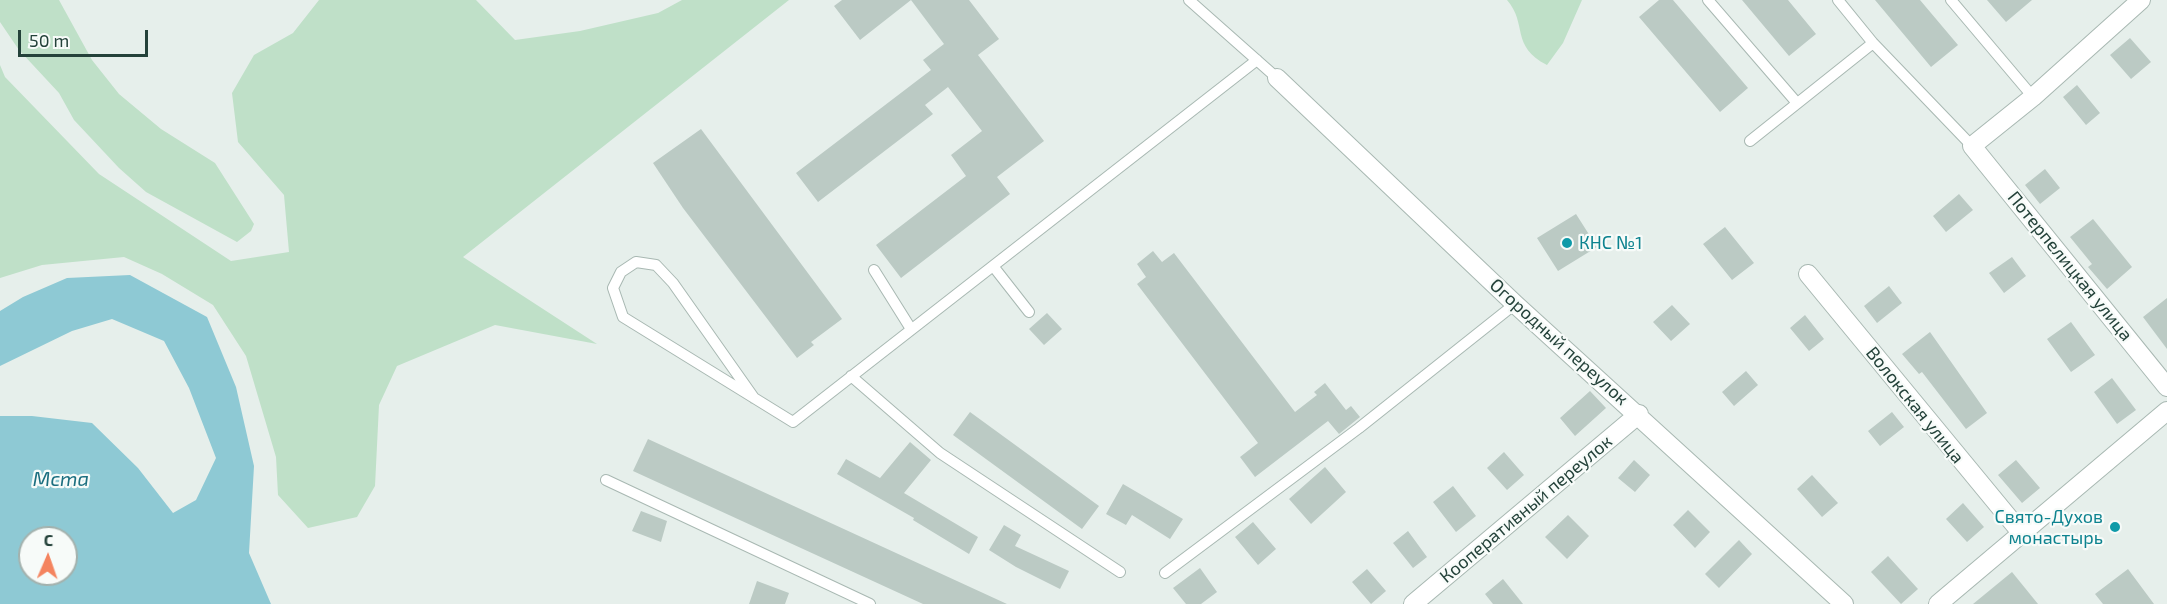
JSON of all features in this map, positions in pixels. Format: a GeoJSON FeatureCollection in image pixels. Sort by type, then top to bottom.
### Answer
{"type":"FeatureCollection","features":[{"type":"Feature","properties":{"kind":"street"},"geometry":{"type":"LineString","coordinates":[[1972,146],[2032,98],[2141,0]]}},
{"type":"Feature","properties":{"kind":"street","name":"Огородный переулок"},"geometry":{"type":"LineString","coordinates":[[1277,78],[1515,304],[1639,414],[1844,604]]}},
{"type":"Feature","properties":{"kind":"street","name":"Потерпелицкая улица"},"geometry":{"type":"LineString","coordinates":[[1972,146],[2167,387]]}},
{"type":"Feature","properties":{"kind":"street","name":"Волокская улица"},"geometry":{"type":"LineString","coordinates":[[1808,274],[2023,535]]}},
{"type":"Feature","properties":{"kind":"street"},"geometry":{"type":"LineString","coordinates":[[1938,604],[2023,535],[2167,411]]}},
{"type":"Feature","properties":{"kind":"street","name":"Кооперативный переулок"},"geometry":{"type":"LineString","coordinates":[[1413,604],[1639,414]]}},
{"type":"Feature","properties":{"kind":"lane"},"geometry":{"type":"LineString","coordinates":[[1189,0],[1277,78]]}},
{"type":"Feature","properties":{"kind":"lane"},"geometry":{"type":"LineString","coordinates":[[1708,0],[1797,103]]}},
{"type":"Feature","properties":{"kind":"lane"},"geometry":{"type":"LineString","coordinates":[[1838,0],[1873,43],[1972,146]]}},
{"type":"Feature","properties":{"kind":"lane"},"geometry":{"type":"LineString","coordinates":[[1951,0],[2032,98]]}},
{"type":"Feature","properties":{"kind":"lane"},"geometry":{"type":"LineString","coordinates":[[1750,141],[1873,43]]}},
{"type":"Feature","properties":{"kind":"lane"},"geometry":{"type":"LineString","coordinates":[[754,398],[673,284],[656,265],[636,262],[621,272],[613,288],[623,317],[754,398],[793,422],[1257,60]]}},
{"type":"Feature","properties":{"kind":"lane"},"geometry":{"type":"LineString","coordinates":[[993,266],[1029,312]]}},
{"type":"Feature","properties":{"kind":"lane"},"geometry":{"type":"LineString","coordinates":[[874,270],[911,329]]}},
{"type":"Feature","properties":{"kind":"lane"},"geometry":{"type":"LineString","coordinates":[[1166,573],[1359,428],[1515,304]]}},
{"type":"Feature","properties":{"kind":"lane"},"geometry":{"type":"LineString","coordinates":[[851,376],[940,453],[1120,572]]}},
{"type":"Feature","properties":{"kind":"lane"},"geometry":{"type":"LineString","coordinates":[[606,480],[870,604]]}},
{"type":"Feature","properties":{"kind":"green space"},"geometry":{"type":"Polygon","coordinates":[[[0,0],[59,0],[92,60],[119,94],[161,129],[215,163],[254,224],[251,231],[237,242],[146,192],[119,168],[74,120],[59,93],[19,50],[0,22],[0,0]]]}},
{"type":"Feature","properties":{"kind":"green space"},"geometry":{"type":"Polygon","coordinates":[[[319,0],[476,0],[515,40],[580,31],[658,13],[682,0],[789,0],[463,257],[597,344],[495,325],[397,366],[379,405],[375,486],[357,517],[308,528],[278,495],[276,457],[246,356],[213,305],[162,274],[124,257],[42,265],[0,278],[0,65],[5,77],[99,174],[231,261],[289,252],[284,195],[238,142],[232,93],[254,55],[293,33],[319,0]]]}},
{"type":"Feature","properties":{"kind":"green space"},"geometry":{"type":"Polygon","coordinates":[[[1507,0],[1582,0],[1563,43],[1547,65],[1528,50],[1517,18],[1507,0]]]}},
{"type":"Feature","properties":{"kind":"water","name":"Мста"},"geometry":{"type":"Polygon","coordinates":[[[130,275],[207,317],[236,387],[254,466],[249,553],[271,604],[0,604],[0,416],[32,416],[92,423],[138,468],[173,513],[196,500],[216,458],[189,388],[164,341],[112,319],[72,331],[0,366],[0,311],[23,297],[67,278],[130,275]]]}},
{"type":"Feature","properties":{"kind":"building"},"geometry":{"type":"Polygon","coordinates":[[[842,0],[911,0],[860,40],[834,6],[842,0]]]}},
{"type":"Feature","properties":{"kind":"building"},"geometry":{"type":"Polygon","coordinates":[[[911,0],[969,0],[999,39],[978,55],[1044,141],[997,177],[1010,194],[901,278],[876,245],[966,176],[951,155],[982,131],[948,87],[925,105],[933,114],[818,202],[796,173],[931,70],[923,60],[944,44],[911,0]]]}},
{"type":"Feature","properties":{"kind":"building"},"geometry":{"type":"Polygon","coordinates":[[[1659,0],[1673,0],[1748,88],[1720,112],[1639,17],[1659,0]]]}},
{"type":"Feature","properties":{"kind":"building"},"geometry":{"type":"Polygon","coordinates":[[[1742,0],[1788,0],[1816,34],[1789,56],[1742,0]]]}},
{"type":"Feature","properties":{"kind":"building"},"geometry":{"type":"Polygon","coordinates":[[[1875,0],[1920,0],[1958,45],[1931,67],[1875,0]]]}},
{"type":"Feature","properties":{"kind":"building"},"geometry":{"type":"Polygon","coordinates":[[[1987,0],[2032,0],[2006,22],[1987,0]]]}},
{"type":"Feature","properties":{"kind":"building"},"geometry":{"type":"Polygon","coordinates":[[[2130,38],[2151,62],[2131,79],[2110,55],[2130,38]]]}},
{"type":"Feature","properties":{"kind":"building"},"geometry":{"type":"Polygon","coordinates":[[[2077,85],[2100,113],[2086,125],[2063,97],[2077,85]]]}},
{"type":"Feature","properties":{"kind":"building"},"geometry":{"type":"Polygon","coordinates":[[[701,129],[842,319],[811,342],[814,345],[797,358],[683,208],[653,163],[701,129]]]}},
{"type":"Feature","properties":{"kind":"building"},"geometry":{"type":"Polygon","coordinates":[[[2045,169],[2060,188],[2040,204],[2025,185],[2045,169]]]}},
{"type":"Feature","properties":{"kind":"building"},"geometry":{"type":"Polygon","coordinates":[[[1959,194],[1973,210],[1946,232],[1933,216],[1959,194]]]}},
{"type":"Feature","properties":{"kind":"building","name":"КНС №1"},"geometry":{"type":"Polygon","coordinates":[[[1576,214],[1597,247],[1558,271],[1537,238],[1576,214]]]}},
{"type":"Feature","properties":{"kind":"building"},"geometry":{"type":"Polygon","coordinates":[[[2093,219],[2132,267],[2107,289],[2088,267],[2092,264],[2070,237],[2093,219]]]}},
{"type":"Feature","properties":{"kind":"building"},"geometry":{"type":"Polygon","coordinates":[[[1725,227],[1754,263],[1732,280],[1703,244],[1725,227]]]}},
{"type":"Feature","properties":{"kind":"building"},"geometry":{"type":"Polygon","coordinates":[[[1153,251],[1162,262],[1174,253],[1295,412],[1317,395],[1314,392],[1325,383],[1346,410],[1351,406],[1360,417],[1339,434],[1328,421],[1255,477],[1240,457],[1258,443],[1137,284],[1146,277],[1137,264],[1153,251]]]}},
{"type":"Feature","properties":{"kind":"building"},"geometry":{"type":"Polygon","coordinates":[[[2012,257],[2026,276],[2004,293],[1989,273],[2012,257]]]}},
{"type":"Feature","properties":{"kind":"building"},"geometry":{"type":"Polygon","coordinates":[[[1889,286],[1902,303],[1877,323],[1864,306],[1889,286]]]}},
{"type":"Feature","properties":{"kind":"building"},"geometry":{"type":"Polygon","coordinates":[[[2167,298],[2167,349],[2143,317],[2167,298]]]}},
{"type":"Feature","properties":{"kind":"building"},"geometry":{"type":"Polygon","coordinates":[[[1672,305],[1690,324],[1671,341],[1653,322],[1672,305]]]}},
{"type":"Feature","properties":{"kind":"building"},"geometry":{"type":"Polygon","coordinates":[[[1047,313],[1062,329],[1044,345],[1029,329],[1047,313]]]}},
{"type":"Feature","properties":{"kind":"building"},"geometry":{"type":"Polygon","coordinates":[[[1805,315],[1824,339],[1809,351],[1790,328],[1805,315]]]}},
{"type":"Feature","properties":{"kind":"building"},"geometry":{"type":"Polygon","coordinates":[[[2071,322],[2095,355],[2071,372],[2047,339],[2071,322]]]}},
{"type":"Feature","properties":{"kind":"building"},"geometry":{"type":"Polygon","coordinates":[[[1930,332],[1987,413],[1966,429],[1922,372],[1919,374],[1902,354],[1930,332]]]}},
{"type":"Feature","properties":{"kind":"building"},"geometry":{"type":"Polygon","coordinates":[[[1746,371],[1758,385],[1734,406],[1722,392],[1746,371]]]}},
{"type":"Feature","properties":{"kind":"building"},"geometry":{"type":"Polygon","coordinates":[[[2112,378],[2136,410],[2117,424],[2094,392],[2112,378]]]}},
{"type":"Feature","properties":{"kind":"building"},"geometry":{"type":"Polygon","coordinates":[[[1590,391],[1606,408],[1575,436],[1560,418],[1590,391]]]}},
{"type":"Feature","properties":{"kind":"building"},"geometry":{"type":"Polygon","coordinates":[[[970,412],[1099,506],[1082,529],[953,435],[970,412]]]}},
{"type":"Feature","properties":{"kind":"building"},"geometry":{"type":"Polygon","coordinates":[[[1892,412],[1904,427],[1880,446],[1868,431],[1892,412]]]}},
{"type":"Feature","properties":{"kind":"building"},"geometry":{"type":"Polygon","coordinates":[[[648,439],[1007,604],[923,604],[633,471],[648,439]]]}},
{"type":"Feature","properties":{"kind":"building"},"geometry":{"type":"Polygon","coordinates":[[[910,442],[931,460],[904,493],[978,537],[969,554],[913,520],[914,518],[837,474],[846,459],[880,478],[910,442]]]}},
{"type":"Feature","properties":{"kind":"building"},"geometry":{"type":"Polygon","coordinates":[[[1504,452],[1524,475],[1507,490],[1487,468],[1504,452]]]}},
{"type":"Feature","properties":{"kind":"building"},"geometry":{"type":"Polygon","coordinates":[[[1634,460],[1650,475],[1635,492],[1618,478],[1634,460]]]}},
{"type":"Feature","properties":{"kind":"building"},"geometry":{"type":"Polygon","coordinates":[[[2016,460],[2040,488],[2022,503],[1998,475],[2016,460]]]}},
{"type":"Feature","properties":{"kind":"building"},"geometry":{"type":"Polygon","coordinates":[[[1325,467],[1346,492],[1311,524],[1289,499],[1325,467]]]}},
{"type":"Feature","properties":{"kind":"building"},"geometry":{"type":"Polygon","coordinates":[[[1812,475],[1838,503],[1822,517],[1797,489],[1812,475]]]}},
{"type":"Feature","properties":{"kind":"building"},"geometry":{"type":"Polygon","coordinates":[[[1123,484],[1183,519],[1170,539],[1132,515],[1126,525],[1106,514],[1123,484]]]}},
{"type":"Feature","properties":{"kind":"building"},"geometry":{"type":"Polygon","coordinates":[[[1453,486],[1476,516],[1456,532],[1433,502],[1453,486]]]}},
{"type":"Feature","properties":{"kind":"building"},"geometry":{"type":"Polygon","coordinates":[[[1963,503],[1984,527],[1967,542],[1946,519],[1963,503]]]}},
{"type":"Feature","properties":{"kind":"building"},"geometry":{"type":"Polygon","coordinates":[[[1688,510],[1710,532],[1695,548],[1673,525],[1688,510]]]}},
{"type":"Feature","properties":{"kind":"building"},"geometry":{"type":"Polygon","coordinates":[[[641,511],[667,521],[661,542],[632,531],[641,511]]]}},
{"type":"Feature","properties":{"kind":"building"},"geometry":{"type":"Polygon","coordinates":[[[1568,515],[1589,536],[1567,559],[1545,537],[1568,515]]]}},
{"type":"Feature","properties":{"kind":"building"},"geometry":{"type":"Polygon","coordinates":[[[1253,522],[1276,549],[1258,565],[1235,537],[1253,522]]]}},
{"type":"Feature","properties":{"kind":"building"},"geometry":{"type":"Polygon","coordinates":[[[1004,525],[1021,535],[1015,546],[1069,571],[1060,589],[1016,567],[989,550],[1004,525]]]}},
{"type":"Feature","properties":{"kind":"building"},"geometry":{"type":"Polygon","coordinates":[[[1408,531],[1427,557],[1413,568],[1393,543],[1408,531]]]}},
{"type":"Feature","properties":{"kind":"building"},"geometry":{"type":"Polygon","coordinates":[[[1739,540],[1752,554],[1719,588],[1705,574],[1739,540]]]}},
{"type":"Feature","properties":{"kind":"building"},"geometry":{"type":"Polygon","coordinates":[[[1888,556],[1918,589],[1901,604],[1871,572],[1888,556]]]}},
{"type":"Feature","properties":{"kind":"building"},"geometry":{"type":"Polygon","coordinates":[[[1200,568],[1217,592],[1201,604],[1186,604],[1173,588],[1200,568]]]}},
{"type":"Feature","properties":{"kind":"building"},"geometry":{"type":"Polygon","coordinates":[[[1367,569],[1386,591],[1371,604],[1352,582],[1367,569]]]}},
{"type":"Feature","properties":{"kind":"building"},"geometry":{"type":"Polygon","coordinates":[[[2128,569],[2154,604],[2103,604],[2095,594],[2128,569]]]}},
{"type":"Feature","properties":{"kind":"building"},"geometry":{"type":"Polygon","coordinates":[[[2012,572],[2038,604],[1973,604],[2012,572]]]}},
{"type":"Feature","properties":{"kind":"building"},"geometry":{"type":"Polygon","coordinates":[[[1503,579],[1523,604],[1493,604],[1485,594],[1503,579]]]}},
{"type":"Feature","properties":{"kind":"building"},"geometry":{"type":"Polygon","coordinates":[[[757,581],[789,593],[785,604],[749,604],[757,581]]]}},
{"type":"Feature","properties":{"kind":"place","name":"КНС №1"},"geometry":{"type":"Point","coordinates":[1567,243]}},
{"type":"Feature","properties":{"kind":"place","name":"Свято-Духов монастырь"},"geometry":{"type":"Point","coordinates":[2115,527]}}]}
